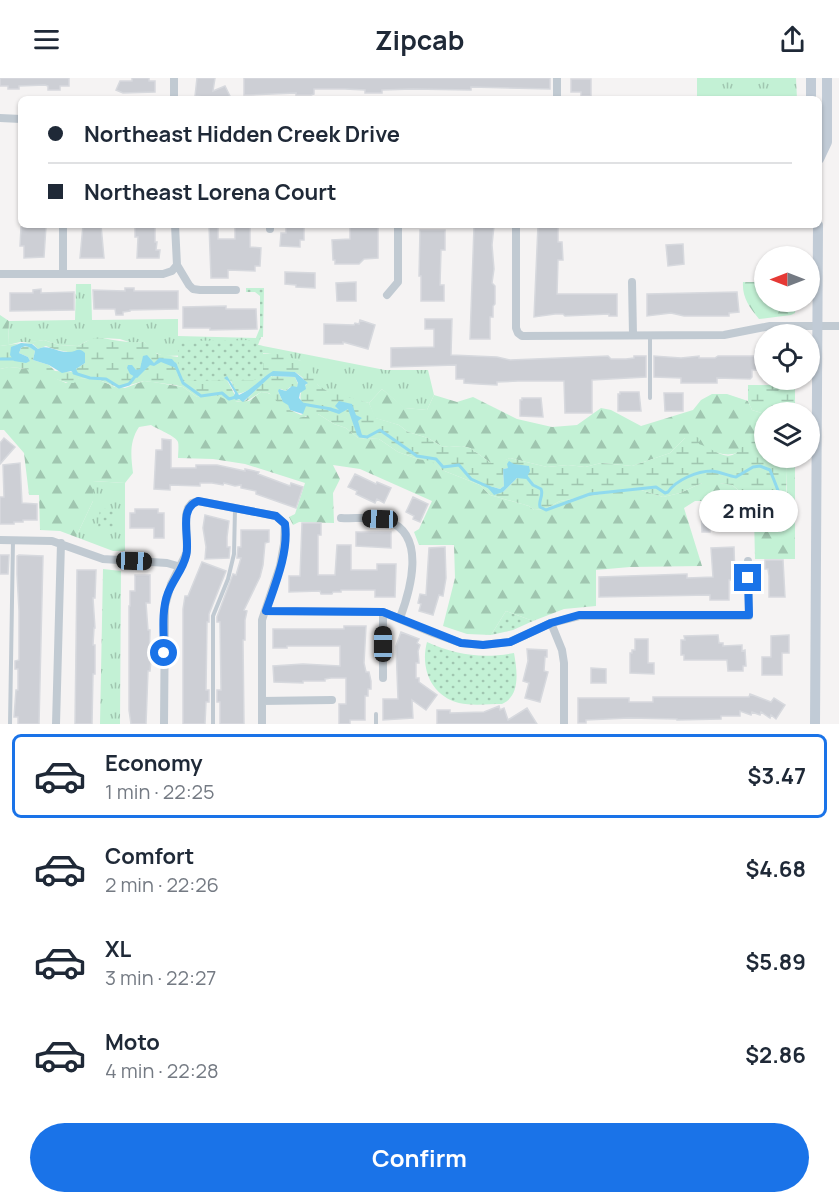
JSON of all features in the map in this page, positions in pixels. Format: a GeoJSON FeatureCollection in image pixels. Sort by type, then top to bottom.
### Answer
{"type":"FeatureCollection","features":[{"type":"Feature","properties":{"kind":"main road"},"geometry":{"type":"LineString","coordinates":[[811,78],[811,96]]}},
{"type":"Feature","properties":{"kind":"main road"},"geometry":{"type":"LineString","coordinates":[[822,153],[827,142],[827,78]]}},
{"type":"Feature","properties":{"kind":"main road"},"geometry":{"type":"LineString","coordinates":[[818,228],[818,324]]}},
{"type":"Feature","properties":{"kind":"main road"},"geometry":{"type":"LineString","coordinates":[[815,724],[818,390]]}},
{"type":"Feature","properties":{"kind":"street"},"geometry":{"type":"LineString","coordinates":[[174,78],[174,96]]}},
{"type":"Feature","properties":{"kind":"street"},"geometry":{"type":"LineString","coordinates":[[557,78],[557,96]]}},
{"type":"Feature","properties":{"kind":"street"},"geometry":{"type":"LineString","coordinates":[[0,118],[18,118]]}},
{"type":"Feature","properties":{"kind":"street"},"geometry":{"type":"LineString","coordinates":[[63,228],[63,273]]}},
{"type":"Feature","properties":{"kind":"street"},"geometry":{"type":"LineString","coordinates":[[175,228],[177,265],[193,289],[236,290]]}},
{"type":"Feature","properties":{"kind":"street"},"geometry":{"type":"LineString","coordinates":[[387,296],[398,282],[398,228]]}},
{"type":"Feature","properties":{"kind":"street"},"geometry":{"type":"LineString","coordinates":[[516,228],[515,322],[518,333],[528,336],[724,335],[754,329]]}},
{"type":"Feature","properties":{"kind":"street"},"geometry":{"type":"LineString","coordinates":[[0,274],[163,274],[172,271],[177,265]]}},
{"type":"Feature","properties":{"kind":"street"},"geometry":{"type":"LineString","coordinates":[[632,282],[633,335]]}},
{"type":"Feature","properties":{"kind":"street"},"geometry":{"type":"LineString","coordinates":[[820,327],[839,326]]}},
{"type":"Feature","properties":{"kind":"street"},"geometry":{"type":"LineString","coordinates":[[164,724],[165,606],[171,584],[187,552],[186,515],[192,504],[204,501],[276,516],[285,524],[280,566],[261,627],[262,724]]}},
{"type":"Feature","properties":{"kind":"street"},"geometry":{"type":"LineString","coordinates":[[341,518],[389,521],[404,532],[411,545],[412,577],[400,618]]}},
{"type":"Feature","properties":{"kind":"street"},"geometry":{"type":"LineString","coordinates":[[0,540],[61,543],[103,559],[167,562],[181,567]]}},
{"type":"Feature","properties":{"kind":"street"},"geometry":{"type":"LineString","coordinates":[[56,724],[61,543]]}},
{"type":"Feature","properties":{"kind":"street"},"geometry":{"type":"LineString","coordinates":[[266,611],[383,612],[461,643],[483,645],[510,642],[551,623],[579,615],[749,615],[748,561]]}},
{"type":"Feature","properties":{"kind":"street"},"geometry":{"type":"LineString","coordinates":[[383,612],[383,678]]}},
{"type":"Feature","properties":{"kind":"street"},"geometry":{"type":"LineString","coordinates":[[551,623],[562,650],[564,663],[564,724]]}},
{"type":"Feature","properties":{"kind":"street"},"geometry":{"type":"LineString","coordinates":[[262,701],[332,700]]}},
{"type":"Feature","properties":{"kind":"lane"},"geometry":{"type":"LineString","coordinates":[[650,335],[650,398]]}},
{"type":"Feature","properties":{"kind":"lane"},"geometry":{"type":"LineString","coordinates":[[213,724],[213,615],[228,579],[234,554],[235,508]]}},
{"type":"Feature","properties":{"kind":"lane"},"geometry":{"type":"LineString","coordinates":[[10,724],[13,540]]}},
{"type":"Feature","properties":{"kind":"lane"},"geometry":{"type":"LineString","coordinates":[[376,714],[376,724]]}},
{"type":"Feature","properties":{"kind":"green space"},"geometry":{"type":"Polygon","coordinates":[[[697,78],[796,78],[797,96],[697,96],[697,78]]]}},
{"type":"Feature","properties":{"kind":"green space"},"geometry":{"type":"Polygon","coordinates":[[[743,282],[754,282],[754,312],[795,313],[759,319],[752,310],[747,302],[743,282]]]}},
{"type":"Feature","properties":{"kind":"green space"},"geometry":{"type":"Polygon","coordinates":[[[76,284],[91,284],[92,320],[178,319],[178,336],[256,338],[258,345],[385,370],[428,370],[434,395],[427,410],[404,408],[382,389],[369,403],[342,397],[318,385],[301,361],[268,353],[164,356],[153,352],[144,342],[132,343],[120,339],[103,338],[87,341],[78,346],[59,345],[44,340],[8,345],[9,321],[75,320],[76,284]]]}},
{"type":"Feature","properties":{"kind":"green space"},"geometry":{"type":"Polygon","coordinates":[[[246,288],[264,288],[263,337],[258,345],[263,346],[263,380],[178,381],[178,341],[255,340],[260,328],[260,296],[255,292],[246,292],[246,288]]]}},
{"type":"Feature","properties":{"kind":"green space"},"geometry":{"type":"Polygon","coordinates":[[[0,315],[9,321],[8,345],[0,346],[0,315]]]}},
{"type":"Feature","properties":{"kind":"green space"},"geometry":{"type":"Polygon","coordinates":[[[103,338],[124,342],[144,342],[157,354],[183,360],[273,353],[305,362],[312,370],[318,385],[327,391],[369,403],[376,418],[399,425],[408,432],[428,438],[441,446],[470,448],[491,463],[510,458],[547,467],[568,465],[585,467],[601,463],[632,466],[670,453],[685,438],[692,435],[699,438],[699,444],[729,456],[739,450],[745,442],[754,441],[754,468],[786,468],[787,514],[779,516],[768,506],[756,504],[732,485],[720,483],[702,483],[680,493],[663,497],[635,488],[560,501],[545,509],[534,510],[529,506],[490,495],[480,485],[442,470],[431,461],[398,452],[379,439],[358,438],[346,428],[318,414],[298,418],[289,415],[269,393],[261,392],[245,402],[229,401],[214,394],[197,397],[183,387],[175,385],[144,381],[119,388],[97,379],[79,378],[74,383],[69,383],[27,369],[0,369],[0,346],[19,343],[11,352],[20,362],[30,361],[28,357],[19,353],[21,348],[28,347],[35,351],[33,360],[49,365],[55,371],[76,372],[76,369],[85,363],[85,357],[46,346],[38,349],[33,344],[21,343],[44,340],[59,345],[78,346],[91,339],[103,338]],[[295,372],[273,376],[295,377],[297,387],[278,391],[290,410],[301,415],[303,414],[301,394],[307,384],[295,372]],[[270,376],[262,378],[251,389],[237,394],[231,381],[227,380],[237,399],[245,401],[270,376]],[[509,468],[503,469],[504,486],[500,489],[493,487],[503,492],[517,478],[526,478],[509,468]]]}},
{"type":"Feature","properties":{"kind":"green space"},"geometry":{"type":"Polygon","coordinates":[[[9,367],[36,370],[66,383],[79,378],[97,379],[115,387],[125,388],[144,381],[183,387],[197,397],[214,394],[238,402],[249,401],[261,392],[266,392],[276,399],[287,412],[306,417],[309,414],[318,414],[346,428],[358,438],[379,439],[398,452],[418,459],[431,460],[442,470],[480,485],[490,495],[529,506],[534,510],[545,509],[560,501],[635,488],[663,497],[680,493],[702,483],[720,483],[732,485],[755,504],[768,506],[779,516],[788,508],[786,468],[795,468],[795,559],[755,559],[754,517],[730,501],[695,501],[684,508],[702,566],[596,570],[596,606],[564,609],[533,621],[506,611],[491,635],[467,634],[443,626],[455,578],[454,545],[419,545],[414,532],[419,529],[432,501],[360,469],[333,465],[340,479],[333,493],[334,523],[299,522],[293,525],[289,517],[295,514],[305,483],[245,464],[213,459],[178,458],[177,440],[151,425],[139,427],[132,449],[133,473],[125,483],[93,481],[93,501],[76,537],[60,531],[40,530],[39,495],[29,495],[24,453],[4,430],[0,430],[0,369],[9,367]]]}},
{"type":"Feature","properties":{"kind":"green space"},"geometry":{"type":"Polygon","coordinates":[[[748,385],[754,385],[754,390],[795,390],[795,402],[754,402],[754,411],[748,401],[748,385]]]}},
{"type":"Feature","properties":{"kind":"green space"},"geometry":{"type":"Polygon","coordinates":[[[382,389],[405,408],[427,410],[434,395],[457,402],[473,397],[517,419],[552,427],[577,425],[601,408],[611,410],[641,426],[693,410],[701,400],[712,394],[727,394],[748,401],[754,411],[754,443],[736,453],[724,454],[685,438],[670,453],[632,466],[601,463],[585,467],[568,465],[547,467],[510,458],[499,463],[491,463],[470,448],[441,446],[428,438],[408,432],[399,425],[375,418],[369,403],[382,389]]]}},
{"type":"Feature","properties":{"kind":"green space"},"geometry":{"type":"Polygon","coordinates":[[[93,481],[125,483],[125,551],[113,551],[76,537],[93,501],[93,481]]]}},
{"type":"Feature","properties":{"kind":"green space"},"geometry":{"type":"Polygon","coordinates":[[[100,508],[115,510],[113,530],[98,528],[100,508]]]}},
{"type":"Feature","properties":{"kind":"green space"},"geometry":{"type":"Polygon","coordinates":[[[103,569],[121,571],[120,724],[100,724],[103,569]]]}},
{"type":"Feature","properties":{"kind":"green space"},"geometry":{"type":"Polygon","coordinates":[[[506,611],[533,621],[513,630],[491,635],[506,611]]]}},
{"type":"Feature","properties":{"kind":"green space"},"geometry":{"type":"Polygon","coordinates":[[[427,642],[469,655],[491,656],[514,653],[516,682],[512,695],[502,704],[469,704],[449,699],[441,694],[430,680],[425,662],[427,642]]]}},
{"type":"Feature","properties":{"kind":"water"},"geometry":{"type":"Polygon","coordinates":[[[21,343],[32,344],[38,349],[45,347],[63,352],[80,350],[85,353],[85,363],[76,369],[78,373],[71,371],[62,373],[49,365],[33,360],[35,351],[27,346],[21,348],[19,353],[28,357],[30,361],[26,363],[14,361],[10,355],[11,347],[21,343]]]}},
{"type":"Feature","properties":{"kind":"water"},"geometry":{"type":"Polygon","coordinates":[[[147,355],[154,363],[159,358],[172,359],[177,365],[176,368],[161,362],[154,366],[150,365],[137,378],[130,374],[128,365],[132,365],[136,370],[140,369],[143,356],[147,355]]]}},
{"type":"Feature","properties":{"kind":"water"},"geometry":{"type":"Polygon","coordinates":[[[273,371],[295,372],[308,383],[299,398],[306,406],[303,414],[290,410],[278,391],[279,389],[286,391],[292,386],[297,387],[295,377],[271,376],[243,402],[233,398],[235,393],[224,378],[227,376],[239,395],[273,371]]]}},
{"type":"Feature","properties":{"kind":"water"},"geometry":{"type":"Polygon","coordinates":[[[339,401],[352,404],[356,415],[362,418],[358,421],[362,435],[360,437],[357,435],[348,409],[339,414],[327,410],[332,408],[339,410],[335,406],[339,401]]]}},
{"type":"Feature","properties":{"kind":"water"},"geometry":{"type":"Polygon","coordinates":[[[509,461],[529,466],[530,471],[526,479],[517,478],[503,492],[494,495],[488,488],[500,489],[504,486],[503,469],[508,468],[509,461]]]}},
{"type":"Feature","properties":{"kind":"building"},"geometry":{"type":"Polygon","coordinates":[[[0,78],[69,78],[69,86],[60,86],[60,90],[48,90],[48,86],[45,85],[19,86],[19,89],[8,89],[8,86],[0,86],[0,78]]]}},
{"type":"Feature","properties":{"kind":"building"},"geometry":{"type":"Polygon","coordinates":[[[132,78],[149,78],[149,81],[155,81],[155,92],[123,93],[116,90],[120,81],[132,81],[132,78]]]}},
{"type":"Feature","properties":{"kind":"building"},"geometry":{"type":"Polygon","coordinates":[[[197,78],[215,78],[213,91],[225,86],[230,96],[195,96],[197,78]]]}},
{"type":"Feature","properties":{"kind":"building"},"geometry":{"type":"Polygon","coordinates":[[[244,78],[550,78],[550,89],[471,87],[471,90],[412,89],[365,93],[365,90],[314,89],[314,94],[311,95],[296,95],[296,93],[244,95],[244,78]]]}},
{"type":"Feature","properties":{"kind":"building"},"geometry":{"type":"Polygon","coordinates":[[[571,79],[591,79],[591,96],[581,96],[581,92],[571,92],[571,79]]]}},
{"type":"Feature","properties":{"kind":"building"},"geometry":{"type":"Polygon","coordinates":[[[21,228],[46,228],[44,257],[24,258],[24,246],[20,246],[21,228]]]}},
{"type":"Feature","properties":{"kind":"building"},"geometry":{"type":"Polygon","coordinates":[[[83,228],[101,228],[104,258],[80,258],[83,228]]]}},
{"type":"Feature","properties":{"kind":"building"},"geometry":{"type":"Polygon","coordinates":[[[135,228],[155,228],[156,250],[160,250],[159,258],[137,258],[138,237],[135,237],[135,228]]]}},
{"type":"Feature","properties":{"kind":"building"},"geometry":{"type":"Polygon","coordinates":[[[209,228],[218,228],[218,239],[235,239],[235,228],[250,228],[250,247],[261,248],[260,266],[255,266],[255,271],[228,270],[228,278],[211,278],[209,228]]]}},
{"type":"Feature","properties":{"kind":"building"},"geometry":{"type":"Polygon","coordinates":[[[286,228],[304,228],[304,240],[300,240],[300,247],[280,246],[281,233],[286,233],[286,228]]]}},
{"type":"Feature","properties":{"kind":"building"},"geometry":{"type":"Polygon","coordinates":[[[350,228],[378,228],[378,258],[364,259],[359,264],[335,264],[332,240],[350,239],[350,228]]]}},
{"type":"Feature","properties":{"kind":"building"},"geometry":{"type":"Polygon","coordinates":[[[474,228],[494,228],[492,283],[495,286],[495,304],[493,317],[490,317],[490,339],[470,339],[474,228]]]}},
{"type":"Feature","properties":{"kind":"building"},"geometry":{"type":"Polygon","coordinates":[[[538,228],[558,228],[558,242],[562,242],[563,260],[558,260],[557,294],[617,294],[617,316],[555,314],[534,317],[538,228]]]}},
{"type":"Feature","properties":{"kind":"building"},"geometry":{"type":"Polygon","coordinates":[[[420,230],[445,230],[445,250],[441,250],[440,285],[444,285],[444,301],[421,301],[420,230]]]}},
{"type":"Feature","properties":{"kind":"building"},"geometry":{"type":"Polygon","coordinates":[[[683,244],[684,264],[668,266],[666,245],[683,244]]]}},
{"type":"Feature","properties":{"kind":"building"},"geometry":{"type":"Polygon","coordinates":[[[285,272],[315,273],[315,288],[285,284],[285,272]]]}},
{"type":"Feature","properties":{"kind":"building"},"geometry":{"type":"Polygon","coordinates":[[[356,282],[356,301],[337,301],[336,283],[356,282]]]}},
{"type":"Feature","properties":{"kind":"building"},"geometry":{"type":"Polygon","coordinates":[[[125,288],[134,288],[134,291],[178,291],[178,309],[130,310],[123,312],[123,315],[116,315],[115,309],[94,309],[93,290],[125,291],[125,288]]]}},
{"type":"Feature","properties":{"kind":"building"},"geometry":{"type":"Polygon","coordinates":[[[41,289],[41,293],[74,292],[74,310],[10,311],[10,293],[33,293],[33,290],[41,289]]]}},
{"type":"Feature","properties":{"kind":"building"},"geometry":{"type":"Polygon","coordinates":[[[737,292],[739,312],[729,313],[729,316],[684,316],[671,313],[647,316],[647,294],[737,292]]]}},
{"type":"Feature","properties":{"kind":"building"},"geometry":{"type":"Polygon","coordinates":[[[226,306],[226,309],[256,309],[257,329],[183,328],[183,307],[226,306]]]}},
{"type":"Feature","properties":{"kind":"building"},"geometry":{"type":"Polygon","coordinates":[[[425,319],[452,319],[451,355],[497,357],[510,360],[608,356],[611,359],[626,359],[646,356],[646,377],[592,380],[592,413],[565,413],[564,381],[497,382],[497,385],[464,383],[464,379],[456,379],[456,365],[391,367],[391,348],[434,347],[434,329],[425,329],[425,319]]]}},
{"type":"Feature","properties":{"kind":"building"},"geometry":{"type":"Polygon","coordinates":[[[360,320],[375,325],[368,349],[343,342],[343,344],[324,344],[324,324],[354,325],[359,324],[360,320]]]}},
{"type":"Feature","properties":{"kind":"building"},"geometry":{"type":"Polygon","coordinates":[[[654,356],[715,358],[718,356],[754,356],[752,377],[750,379],[717,378],[717,383],[681,383],[681,378],[654,377],[654,356]]]}},
{"type":"Feature","properties":{"kind":"building"},"geometry":{"type":"Polygon","coordinates":[[[620,392],[639,392],[641,411],[618,411],[620,392]]]}},
{"type":"Feature","properties":{"kind":"building"},"geometry":{"type":"Polygon","coordinates":[[[664,393],[683,393],[683,411],[665,411],[664,393]]]}},
{"type":"Feature","properties":{"kind":"building"},"geometry":{"type":"Polygon","coordinates":[[[522,398],[541,398],[543,417],[520,416],[522,398]]]}},
{"type":"Feature","properties":{"kind":"building"},"geometry":{"type":"Polygon","coordinates":[[[4,438],[15,447],[0,464],[0,443],[4,438]]]}},
{"type":"Feature","properties":{"kind":"building"},"geometry":{"type":"Polygon","coordinates":[[[162,439],[171,440],[171,468],[217,465],[245,471],[245,469],[259,472],[258,474],[290,486],[291,483],[303,487],[296,508],[256,494],[256,491],[241,488],[241,485],[200,483],[200,486],[170,485],[170,490],[154,489],[156,450],[162,450],[162,439]]]}},
{"type":"Feature","properties":{"kind":"building"},"geometry":{"type":"Polygon","coordinates":[[[20,463],[22,503],[37,504],[37,520],[0,524],[0,497],[4,497],[3,465],[20,463]]]}},
{"type":"Feature","properties":{"kind":"building"},"geometry":{"type":"Polygon","coordinates":[[[355,474],[391,488],[384,503],[377,499],[375,503],[356,494],[357,491],[348,487],[355,474]]]}},
{"type":"Feature","properties":{"kind":"building"},"geometry":{"type":"Polygon","coordinates":[[[413,497],[428,504],[420,522],[406,512],[413,497]]]}},
{"type":"Feature","properties":{"kind":"building"},"geometry":{"type":"Polygon","coordinates":[[[713,503],[728,504],[728,509],[731,509],[731,525],[710,525],[710,532],[702,532],[701,508],[713,508],[713,503]]]}},
{"type":"Feature","properties":{"kind":"building"},"geometry":{"type":"Polygon","coordinates":[[[135,509],[158,509],[158,513],[164,513],[164,538],[154,538],[154,528],[130,528],[130,513],[135,513],[135,509]]]}},
{"type":"Feature","properties":{"kind":"building"},"geometry":{"type":"Polygon","coordinates":[[[205,515],[229,521],[227,547],[230,547],[229,558],[205,559],[203,528],[205,515]]]}},
{"type":"Feature","properties":{"kind":"building"},"geometry":{"type":"Polygon","coordinates":[[[302,523],[321,523],[321,535],[318,535],[318,575],[335,575],[337,545],[351,545],[351,570],[377,570],[377,564],[396,564],[395,597],[375,597],[375,590],[341,590],[341,592],[332,594],[321,594],[320,591],[289,592],[289,576],[300,576],[302,523]]]}},
{"type":"Feature","properties":{"kind":"building"},"geometry":{"type":"Polygon","coordinates":[[[241,530],[269,530],[269,542],[265,543],[260,577],[244,610],[247,611],[245,640],[243,640],[244,724],[220,724],[220,702],[217,702],[217,690],[221,690],[220,622],[217,622],[217,617],[241,558],[237,558],[238,547],[241,547],[241,530]]]}},
{"type":"Feature","properties":{"kind":"building"},"geometry":{"type":"Polygon","coordinates":[[[356,532],[391,532],[391,548],[356,546],[356,532]]]}},
{"type":"Feature","properties":{"kind":"building"},"geometry":{"type":"Polygon","coordinates":[[[445,547],[446,578],[443,596],[439,595],[433,615],[419,611],[420,594],[426,595],[429,548],[445,547]]]}},
{"type":"Feature","properties":{"kind":"building"},"geometry":{"type":"Polygon","coordinates":[[[734,547],[735,580],[729,580],[729,600],[710,600],[710,595],[599,597],[599,577],[687,574],[687,578],[713,577],[711,548],[734,547]]]}},
{"type":"Feature","properties":{"kind":"building"},"geometry":{"type":"Polygon","coordinates":[[[0,555],[9,555],[8,574],[0,574],[0,555]]]}},
{"type":"Feature","properties":{"kind":"building"},"geometry":{"type":"Polygon","coordinates":[[[17,556],[43,556],[39,724],[18,724],[18,717],[14,717],[16,690],[18,690],[18,669],[15,669],[15,661],[19,660],[17,556]]]}},
{"type":"Feature","properties":{"kind":"building"},"geometry":{"type":"Polygon","coordinates":[[[765,560],[783,560],[785,597],[769,597],[769,576],[768,569],[765,569],[765,560]]]}},
{"type":"Feature","properties":{"kind":"building"},"geometry":{"type":"Polygon","coordinates":[[[202,562],[226,571],[209,614],[209,622],[207,622],[206,690],[209,690],[209,702],[206,702],[205,724],[183,724],[183,609],[185,596],[188,596],[202,562]]]}},
{"type":"Feature","properties":{"kind":"building"},"geometry":{"type":"Polygon","coordinates":[[[77,570],[96,570],[95,598],[93,598],[95,674],[93,674],[92,724],[75,724],[77,570]]]}},
{"type":"Feature","properties":{"kind":"building"},"geometry":{"type":"Polygon","coordinates":[[[135,575],[150,575],[150,603],[146,603],[148,630],[150,630],[149,660],[151,660],[150,671],[148,671],[146,724],[131,724],[129,710],[129,606],[130,591],[135,591],[135,575]]]}},
{"type":"Feature","properties":{"kind":"building"},"geometry":{"type":"Polygon","coordinates":[[[344,626],[366,626],[364,663],[371,681],[371,689],[368,689],[368,696],[365,696],[365,720],[350,720],[350,724],[339,724],[339,704],[346,704],[346,678],[303,681],[303,683],[274,682],[273,666],[303,664],[340,666],[340,646],[273,648],[273,629],[344,629],[344,626]]]}},
{"type":"Feature","properties":{"kind":"building"},"geometry":{"type":"Polygon","coordinates":[[[401,632],[419,639],[417,643],[420,645],[419,663],[416,663],[416,678],[419,678],[419,682],[437,695],[426,710],[412,700],[413,718],[383,720],[383,699],[398,699],[396,646],[401,632]]]}},
{"type":"Feature","properties":{"kind":"building"},"geometry":{"type":"Polygon","coordinates":[[[718,635],[719,643],[723,643],[723,646],[742,645],[742,651],[745,650],[746,666],[743,666],[743,671],[728,671],[727,660],[684,660],[684,655],[681,655],[681,640],[685,640],[684,636],[718,635]]]}},
{"type":"Feature","properties":{"kind":"building"},"geometry":{"type":"Polygon","coordinates":[[[789,635],[789,653],[782,653],[782,675],[762,675],[762,657],[771,657],[771,636],[789,635]]]}},
{"type":"Feature","properties":{"kind":"building"},"geometry":{"type":"Polygon","coordinates":[[[635,639],[648,639],[648,663],[654,663],[654,674],[630,673],[630,653],[635,650],[635,639]]]}},
{"type":"Feature","properties":{"kind":"building"},"geometry":{"type":"Polygon","coordinates":[[[527,649],[547,650],[544,671],[548,672],[540,702],[525,698],[529,683],[523,681],[528,661],[527,649]]]}},
{"type":"Feature","properties":{"kind":"building"},"geometry":{"type":"Polygon","coordinates":[[[591,668],[606,669],[606,683],[591,683],[591,668]]]}},
{"type":"Feature","properties":{"kind":"building"},"geometry":{"type":"Polygon","coordinates":[[[750,694],[771,702],[774,698],[785,705],[776,719],[761,712],[760,715],[752,712],[751,715],[740,711],[740,716],[721,716],[721,719],[629,718],[586,720],[586,723],[578,723],[578,698],[629,698],[629,702],[653,702],[653,697],[749,697],[750,694]]]}},
{"type":"Feature","properties":{"kind":"building"},"geometry":{"type":"Polygon","coordinates":[[[499,706],[500,710],[504,708],[508,720],[527,708],[537,724],[437,724],[437,710],[450,710],[450,713],[484,712],[499,706]]]}},
{"type":"Feature","properties":{"kind":"waterway"},"geometry":{"type":"LineString","coordinates":[[0,359],[16,359]]}},
{"type":"Feature","properties":{"kind":"waterway"},"geometry":{"type":"LineString","coordinates":[[175,364],[183,383],[201,396],[222,393],[229,399],[236,397]]}},
{"type":"Feature","properties":{"kind":"waterway"},"geometry":{"type":"LineString","coordinates":[[74,373],[90,378],[106,379],[119,387],[129,384],[137,374]]}},
{"type":"Feature","properties":{"kind":"waterway"},"geometry":{"type":"LineString","coordinates":[[302,404],[331,409]]}},
{"type":"Feature","properties":{"kind":"waterway"},"geometry":{"type":"LineString","coordinates":[[360,436],[367,437],[380,430],[417,456],[436,459],[443,467],[459,465],[471,479],[491,488]]}},
{"type":"Feature","properties":{"kind":"waterway"},"geometry":{"type":"LineString","coordinates":[[525,475],[533,485],[541,489],[540,507],[546,510],[590,494],[656,487],[665,493],[681,480],[700,473],[712,471],[736,477],[753,467],[760,466],[770,470],[781,498],[790,501]]}},
{"type":"Feature","properties":{"kind":"route"},"geometry":{"type":"LineString","coordinates":[[164,653],[166,596],[187,552],[186,515],[188,508],[198,501],[276,516],[285,524],[280,566],[266,611],[383,612],[433,633],[471,645],[497,645],[510,642],[551,623],[579,615],[749,615],[748,578]]}}]}
